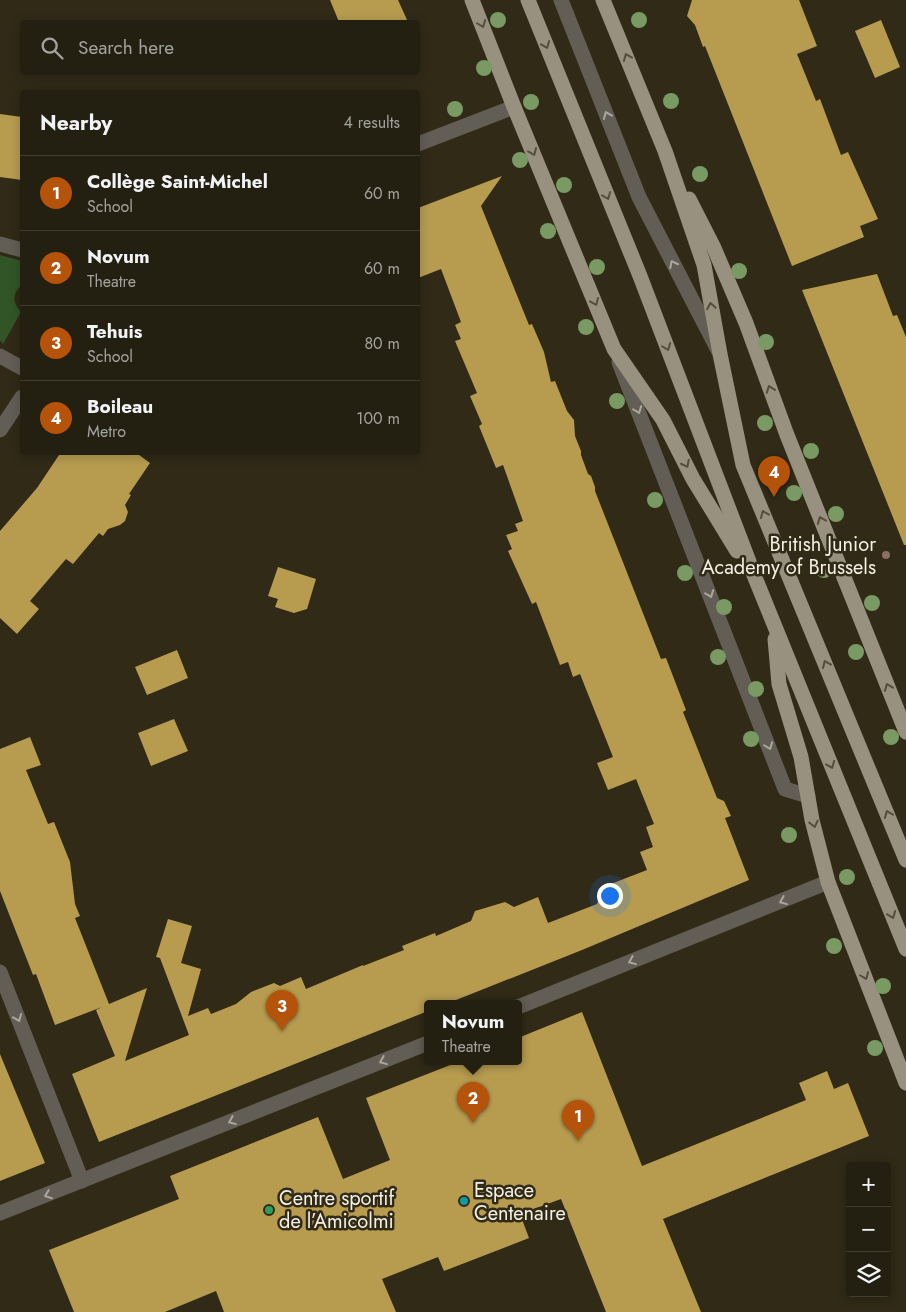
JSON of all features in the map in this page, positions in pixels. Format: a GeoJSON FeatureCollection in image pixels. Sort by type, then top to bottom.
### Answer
{"type":"FeatureCollection","features":[{"type":"Feature","properties":{"kind":"main road"},"geometry":{"type":"LineString","coordinates":[[472,0],[614,349],[663,420],[693,479],[756,580]]}},
{"type":"Feature","properties":{"kind":"main road"},"geometry":{"type":"LineString","coordinates":[[528,0],[640,276],[756,580],[906,949]]}},
{"type":"Feature","properties":{"kind":"main road"},"geometry":{"type":"LineString","coordinates":[[604,0],[665,151],[704,266],[743,464],[906,860]]}},
{"type":"Feature","properties":{"kind":"main road"},"geometry":{"type":"LineString","coordinates":[[665,151],[714,248],[746,322],[790,444],[906,732]]}},
{"type":"Feature","properties":{"kind":"main road"},"geometry":{"type":"LineString","coordinates":[[773,622],[779,684],[801,758],[828,882],[906,1083]]}},
{"type":"Feature","properties":{"kind":"street"},"geometry":{"type":"LineString","coordinates":[[561,0],[639,197],[720,354]]}},
{"type":"Feature","properties":{"kind":"street"},"geometry":{"type":"LineString","coordinates":[[420,143],[514,107]]}},
{"type":"Feature","properties":{"kind":"street"},"geometry":{"type":"LineString","coordinates":[[0,244],[20,249]]}},
{"type":"Feature","properties":{"kind":"street"},"geometry":{"type":"LineString","coordinates":[[614,349],[785,789],[808,796]]}},
{"type":"Feature","properties":{"kind":"street"},"geometry":{"type":"LineString","coordinates":[[0,356],[20,367]]}},
{"type":"Feature","properties":{"kind":"street"},"geometry":{"type":"LineString","coordinates":[[0,430],[20,400]]}},
{"type":"Feature","properties":{"kind":"street"},"geometry":{"type":"LineString","coordinates":[[522,1005],[828,882]]}},
{"type":"Feature","properties":{"kind":"street"},"geometry":{"type":"LineString","coordinates":[[0,972],[82,1181]]}},
{"type":"Feature","properties":{"kind":"street"},"geometry":{"type":"LineString","coordinates":[[0,1214],[424,1045]]}},
{"type":"Feature","properties":{"kind":"green space"},"geometry":{"type":"Polygon","coordinates":[[[0,255],[20,260],[20,287],[16,291],[14,298],[20,314],[3,344],[0,340],[0,255]]]}},
{"type":"Feature","properties":{"kind":"building"},"geometry":{"type":"Polygon","coordinates":[[[330,0],[398,0],[407,20],[338,20],[330,0]]]}},
{"type":"Feature","properties":{"kind":"building"},"geometry":{"type":"Polygon","coordinates":[[[692,0],[799,0],[817,46],[797,54],[816,101],[820,99],[841,155],[848,152],[878,219],[860,226],[864,237],[792,266],[705,46],[703,47],[695,25],[687,16],[692,0]]]}},
{"type":"Feature","properties":{"kind":"building"},"geometry":{"type":"Polygon","coordinates":[[[881,20],[900,67],[875,78],[855,31],[881,20]]]}},
{"type":"Feature","properties":{"kind":"building"},"geometry":{"type":"Polygon","coordinates":[[[0,114],[20,117],[20,180],[0,177],[0,114]]]}},
{"type":"Feature","properties":{"kind":"building"},"geometry":{"type":"Polygon","coordinates":[[[502,176],[481,206],[529,325],[532,324],[544,352],[551,382],[555,381],[567,411],[574,420],[575,436],[588,474],[591,476],[595,491],[661,659],[666,658],[686,710],[683,712],[717,798],[724,801],[731,816],[725,818],[749,880],[456,1000],[424,1000],[424,1013],[99,1142],[72,1074],[115,1056],[96,1010],[102,1007],[55,1025],[36,974],[33,975],[0,891],[0,749],[30,737],[41,765],[26,770],[48,824],[54,822],[70,862],[75,904],[80,916],[75,918],[109,1004],[147,988],[125,1061],[189,1035],[160,958],[156,957],[168,919],[192,926],[181,963],[201,969],[188,1016],[208,1008],[211,1014],[236,1004],[251,992],[274,983],[280,986],[301,977],[306,989],[404,950],[402,946],[435,933],[436,936],[471,921],[475,911],[505,902],[514,907],[538,897],[548,923],[597,904],[603,887],[647,870],[640,852],[653,847],[646,827],[654,824],[636,779],[608,790],[597,763],[613,757],[580,674],[573,677],[568,662],[560,665],[536,602],[532,604],[508,551],[512,549],[506,535],[518,531],[515,524],[523,521],[503,465],[496,468],[479,426],[482,424],[470,396],[477,393],[455,341],[461,339],[455,325],[461,322],[441,269],[420,277],[420,207],[502,176]]]}},
{"type":"Feature","properties":{"kind":"building"},"geometry":{"type":"Polygon","coordinates":[[[877,274],[893,316],[897,315],[906,337],[906,545],[904,545],[802,290],[877,274]]]}},
{"type":"Feature","properties":{"kind":"building"},"geometry":{"type":"Polygon","coordinates":[[[59,455],[139,455],[150,463],[129,494],[131,495],[125,505],[128,512],[125,521],[108,529],[103,536],[99,533],[73,564],[66,559],[30,601],[39,609],[17,634],[0,618],[0,531],[37,488],[59,455]]]}},
{"type":"Feature","properties":{"kind":"building"},"geometry":{"type":"Polygon","coordinates":[[[278,567],[316,579],[307,609],[294,613],[275,607],[278,599],[268,596],[278,567]]]}},
{"type":"Feature","properties":{"kind":"building"},"geometry":{"type":"Polygon","coordinates":[[[177,650],[188,678],[147,695],[135,667],[177,650]]]}},
{"type":"Feature","properties":{"kind":"building"},"geometry":{"type":"Polygon","coordinates":[[[174,719],[188,751],[151,766],[138,733],[174,719]]]}},
{"type":"Feature","properties":{"kind":"building"},"geometry":{"type":"Polygon","coordinates":[[[582,1012],[642,1166],[806,1100],[799,1083],[827,1071],[834,1089],[848,1083],[869,1136],[663,1219],[701,1312],[606,1312],[561,1199],[520,1214],[529,1238],[444,1271],[438,1257],[382,1279],[396,1312],[224,1312],[216,1291],[165,1312],[74,1312],[49,1250],[179,1199],[170,1176],[318,1117],[343,1179],[390,1160],[366,1098],[450,1065],[522,1065],[522,1036],[582,1012]]]}},
{"type":"Feature","properties":{"kind":"building"},"geometry":{"type":"Polygon","coordinates":[[[0,1054],[45,1163],[0,1181],[0,1054]]]}},
{"type":"Feature","properties":{"kind":"place","name":"Boileau"},"geometry":{"type":"Point","coordinates":[774,497]}},
{"type":"Feature","properties":{"kind":"place","name":"British Junior Academy of Brussels"},"geometry":{"type":"Point","coordinates":[886,555]}},
{"type":"Feature","properties":{"kind":"place","name":"Tehuis"},"geometry":{"type":"Point","coordinates":[282,1031]}},
{"type":"Feature","properties":{"kind":"place","name":"Novum"},"geometry":{"type":"Point","coordinates":[473,1123]}},
{"type":"Feature","properties":{"kind":"place","name":"Collège Saint-Michel"},"geometry":{"type":"Point","coordinates":[578,1141]}},
{"type":"Feature","properties":{"kind":"place","name":"Espace Centenaire"},"geometry":{"type":"Point","coordinates":[464,1201]}},
{"type":"Feature","properties":{"kind":"place","name":"Centre sportif de l’Amicolmi"},"geometry":{"type":"Point","coordinates":[269,1210]}}]}
